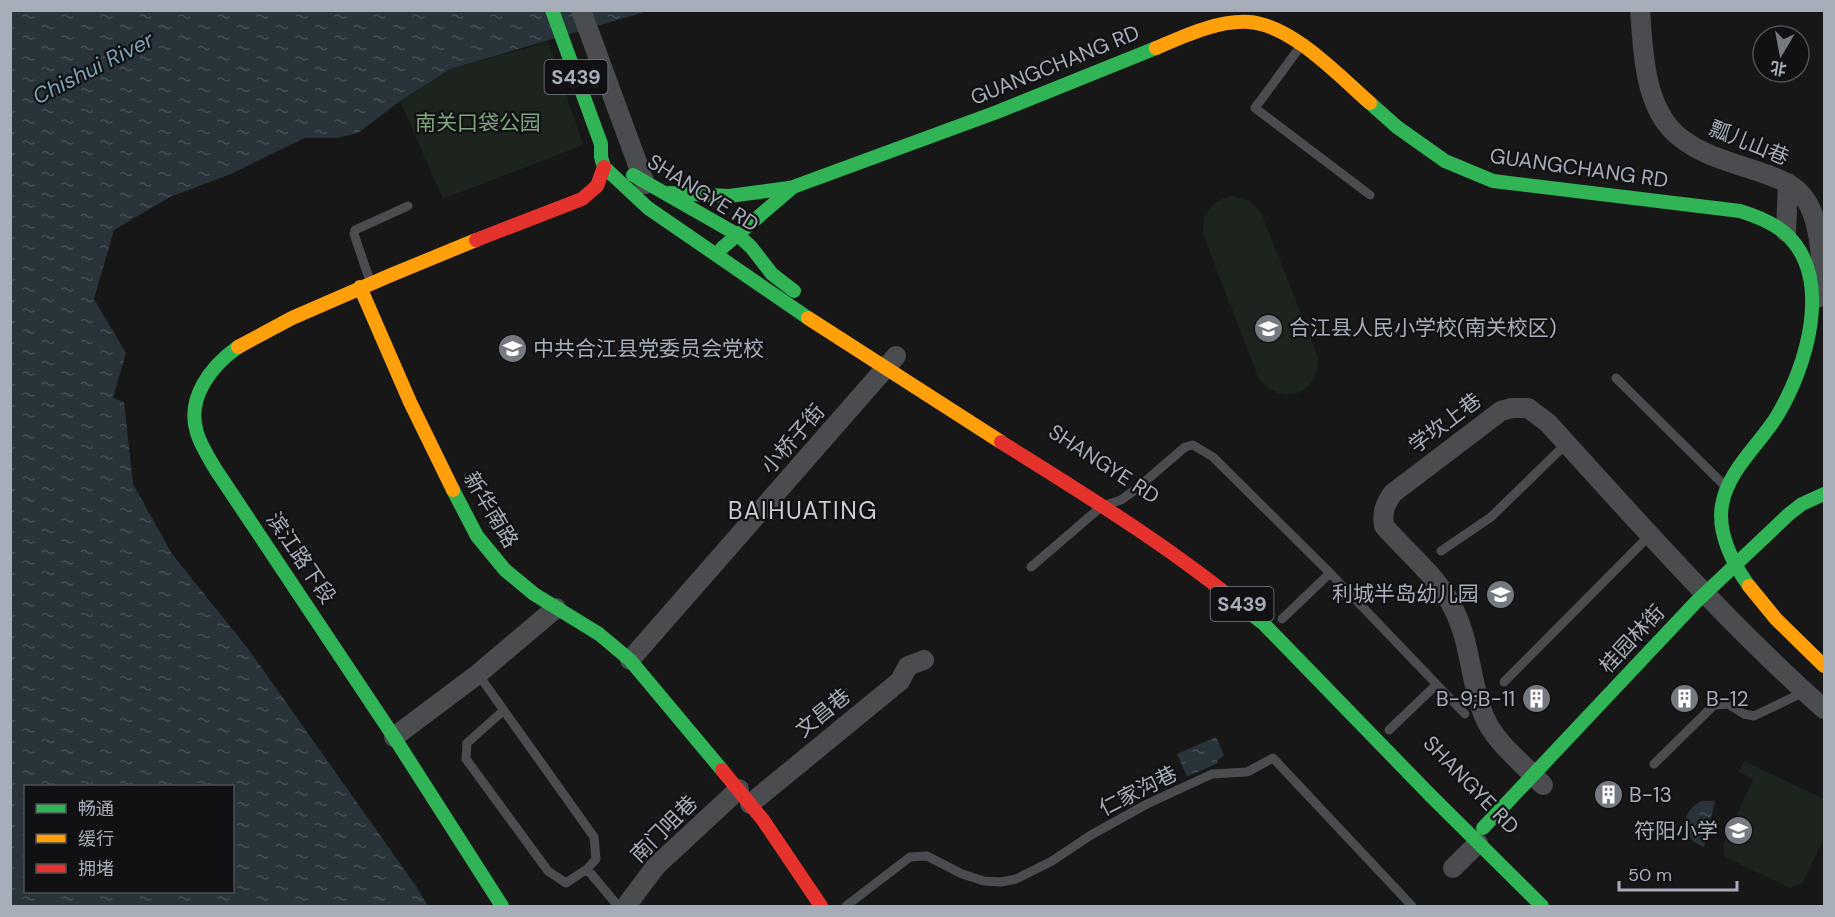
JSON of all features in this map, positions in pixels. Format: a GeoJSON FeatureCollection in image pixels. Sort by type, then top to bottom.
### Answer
{"type":"FeatureCollection","features":[{"type":"Feature","properties":{"kind":"main road","name":"S439"},"geometry":{"type":"LineString","coordinates":[[552,10],[601,144]]}},
{"type":"Feature","properties":{"kind":"main road","name":"GUANGCHANG RD"},"geometry":{"type":"LineString","coordinates":[[715,255],[793,187],[1222,24],[1249,22],[1268,26],[1285,34],[1300,45],[1397,127],[1445,161],[1467,171],[1493,181],[1522,186],[1740,212],[1762,218],[1786,232],[1800,251],[1807,267],[1812,289],[1811,323],[1807,347],[1785,401],[1767,431],[1726,488],[1722,501],[1721,521],[1727,546],[1745,580],[1765,606],[1824,666]]}},
{"type":"Feature","properties":{"kind":"main road"},"geometry":{"type":"LineString","coordinates":[[366,285],[573,203],[593,192],[599,183],[604,167],[601,144]]}},
{"type":"Feature","properties":{"kind":"main road","name":"SHANGYE RD"},"geometry":{"type":"LineString","coordinates":[[601,144],[628,171],[651,187],[737,234],[752,248],[775,277],[807,299]]}},
{"type":"Feature","properties":{"kind":"main road","name":"SHANGYE RD"},"geometry":{"type":"LineString","coordinates":[[604,167],[648,208],[762,289],[893,359],[1238,601],[1482,832],[1542,906]]}},
{"type":"Feature","properties":{"kind":"main road"},"geometry":{"type":"LineString","coordinates":[[651,187],[700,197],[716,197],[750,196],[793,187]]}},
{"type":"Feature","properties":{"kind":"main road"},"geometry":{"type":"LineString","coordinates":[[573,203],[613,198],[648,208]]}},
{"type":"Feature","properties":{"kind":"main road","name":"新华南路"},"geometry":{"type":"LineString","coordinates":[[366,285],[412,409],[471,526],[483,545],[505,571],[532,593],[612,643],[630,660],[745,796],[821,906]]}},
{"type":"Feature","properties":{"kind":"main road","name":"滨江路下段"},"geometry":{"type":"LineString","coordinates":[[366,285],[269,329],[235,349],[210,373],[198,392],[194,408],[194,424],[198,440],[216,470],[394,737],[502,906]]}},
{"type":"Feature","properties":{"kind":"main road","name":"SHANGYE RD"},"geometry":{"type":"LineString","coordinates":[[1102,487],[1126,503]]}},
{"type":"Feature","properties":{"kind":"main road","name":"桂园林街"},"geometry":{"type":"LineString","coordinates":[[1482,832],[1540,782],[1696,602],[1789,514],[1802,504],[1824,494]]}},
{"type":"Feature","properties":{"kind":"main road"},"geometry":{"type":"LineString","coordinates":[[1706,612],[1754,567]]}},
{"type":"Feature","properties":{"kind":"main road"},"geometry":{"type":"LineString","coordinates":[[1482,832],[1514,815]]}},
{"type":"Feature","properties":{"kind":"main road","name":"SHANGYE RD"},"geometry":{"type":"LineString","coordinates":[[1516,861],[1554,899]]}},
{"type":"Feature","properties":{"kind":"street"},"geometry":{"type":"LineString","coordinates":[[581,10],[627,137],[651,187]]}},
{"type":"Feature","properties":{"kind":"street","name":"瓢儿山巷"},"geometry":{"type":"LineString","coordinates":[[1640,10],[1643,46],[1653,96],[1670,128],[1693,146],[1712,156],[1788,183],[1800,193],[1810,208],[1816,222],[1820,242],[1821,283],[1811,323]]}},
{"type":"Feature","properties":{"kind":"street"},"geometry":{"type":"LineString","coordinates":[[1786,232],[1788,183]]}},
{"type":"Feature","properties":{"kind":"street","name":"小桥子街"},"geometry":{"type":"LineString","coordinates":[[630,660],[893,359]]}},
{"type":"Feature","properties":{"kind":"street","name":"学坎上巷"},"geometry":{"type":"LineString","coordinates":[[1540,782],[1509,751],[1485,719],[1479,704],[1468,645],[1450,601],[1437,582],[1384,526],[1383,516],[1386,502],[1393,493],[1501,411],[1512,408],[1528,408],[1548,423],[1697,587],[1824,709]]}},
{"type":"Feature","properties":{"kind":"street"},"geometry":{"type":"LineString","coordinates":[[394,737],[478,674],[556,608]]}},
{"type":"Feature","properties":{"kind":"street","name":"文昌巷"},"geometry":{"type":"LineString","coordinates":[[745,796],[900,681],[908,666],[924,660]]}},
{"type":"Feature","properties":{"kind":"street","name":"南门咀巷"},"geometry":{"type":"LineString","coordinates":[[626,906],[656,866],[745,796]]}},
{"type":"Feature","properties":{"kind":"street"},"geometry":{"type":"LineString","coordinates":[[1453,868],[1482,832]]}},
{"type":"Feature","properties":{"kind":"lane"},"geometry":{"type":"LineString","coordinates":[[1300,45],[1255,108],[1370,195]]}},
{"type":"Feature","properties":{"kind":"lane"},"geometry":{"type":"LineString","coordinates":[[366,285],[355,230],[408,206]]}},
{"type":"Feature","properties":{"kind":"lane"},"geometry":{"type":"LineString","coordinates":[[1616,378],[1726,488]]}},
{"type":"Feature","properties":{"kind":"lane"},"geometry":{"type":"LineString","coordinates":[[1441,551],[1491,518],[1567,443]]}},
{"type":"Feature","properties":{"kind":"lane"},"geometry":{"type":"LineString","coordinates":[[1031,567],[1102,506],[1126,503],[1135,490],[1185,447],[1193,445],[1213,457],[1330,573],[1466,714]]}},
{"type":"Feature","properties":{"kind":"lane"},"geometry":{"type":"LineString","coordinates":[[1504,682],[1650,535]]}},
{"type":"Feature","properties":{"kind":"lane"},"geometry":{"type":"LineString","coordinates":[[1283,620],[1330,573]]}},
{"type":"Feature","properties":{"kind":"lane"},"geometry":{"type":"LineString","coordinates":[[478,674],[594,837],[596,859],[587,869],[566,883],[548,871],[466,759],[467,743],[503,711]]}},
{"type":"Feature","properties":{"kind":"lane"},"geometry":{"type":"LineString","coordinates":[[1389,730],[1437,685]]}},
{"type":"Feature","properties":{"kind":"lane"},"geometry":{"type":"LineString","coordinates":[[1654,764],[1714,705],[1728,704],[1744,714],[1754,716],[1804,692]]}},
{"type":"Feature","properties":{"kind":"lane","name":"仁家沟巷"},"geometry":{"type":"LineString","coordinates":[[846,906],[910,856],[927,855],[962,874],[984,880],[1001,882],[1016,879],[1058,858],[1091,835],[1147,804],[1212,774],[1247,772],[1274,758],[1412,906]]}},
{"type":"Feature","properties":{"kind":"lane"},"geometry":{"type":"LineString","coordinates":[[587,869],[618,906]]}},
{"type":"Feature","properties":{"kind":"green space","name":"南关口袋公园"},"geometry":{"type":"Polygon","coordinates":[[[548,42],[583,145],[443,199],[400,101],[450,69],[548,42]]]}},
{"type":"Feature","properties":{"kind":"green space"},"geometry":{"type":"Polygon","coordinates":[[[1232,196],[1249,200],[1261,212],[1318,357],[1313,380],[1298,393],[1288,395],[1278,393],[1268,388],[1259,379],[1203,234],[1206,214],[1219,201],[1232,196]]]}},
{"type":"Feature","properties":{"kind":"green space"},"geometry":{"type":"Polygon","coordinates":[[[1744,761],[1824,799],[1824,837],[1803,883],[1790,888],[1725,857],[1723,845],[1753,779],[1738,772],[1744,761]]]}},
{"type":"Feature","properties":{"kind":"water","name":"Chishui River"},"geometry":{"type":"Polygon","coordinates":[[[10,11],[648,11],[450,69],[400,101],[358,133],[336,138],[304,138],[231,174],[170,197],[114,230],[94,299],[126,353],[113,398],[124,402],[133,484],[172,554],[249,650],[428,906],[11,906],[10,11]]]}},
{"type":"Feature","properties":{"kind":"water"},"geometry":{"type":"Polygon","coordinates":[[[1216,737],[1224,755],[1217,761],[1218,763],[1187,777],[1177,754],[1216,737]]]}},
{"type":"Feature","properties":{"kind":"water"},"geometry":{"type":"Polygon","coordinates":[[[1702,801],[1715,801],[1704,847],[1690,838],[1685,825],[1689,811],[1702,801]]]}},
{"type":"Feature","properties":{"kind":"traffic: fast"},"geometry":{"type":"LineString","coordinates":[[552,10],[601,144],[604,167],[648,208],[808,318]]}},
{"type":"Feature","properties":{"kind":"traffic: fast"},"geometry":{"type":"LineString","coordinates":[[722,248],[793,187],[997,112],[1156,48]]}},
{"type":"Feature","properties":{"kind":"traffic: fast"},"geometry":{"type":"LineString","coordinates":[[1370,103],[1397,127],[1445,161],[1493,181],[1740,211],[1780,229],[1800,252],[1809,274],[1812,298],[1811,323],[1798,373],[1777,416],[1737,469],[1725,492],[1722,505],[1724,537],[1737,568],[1749,586]]}},
{"type":"Feature","properties":{"kind":"traffic: fast"},"geometry":{"type":"LineString","coordinates":[[633,175],[738,235],[751,247],[772,274],[794,291]]}},
{"type":"Feature","properties":{"kind":"traffic: fast"},"geometry":{"type":"LineString","coordinates":[[669,193],[729,196],[789,188]]}},
{"type":"Feature","properties":{"kind":"traffic: fast"},"geometry":{"type":"LineString","coordinates":[[238,347],[210,373],[198,395],[194,420],[201,443],[216,470],[394,737],[502,906]]}},
{"type":"Feature","properties":{"kind":"traffic: fast"},"geometry":{"type":"LineString","coordinates":[[453,490],[477,536],[505,570],[534,594],[599,634],[630,660],[722,770]]}},
{"type":"Feature","properties":{"kind":"traffic: fast"},"geometry":{"type":"LineString","coordinates":[[1483,828],[1696,602],[1789,514],[1802,504],[1824,494]]}},
{"type":"Feature","properties":{"kind":"traffic: fast"},"geometry":{"type":"LineString","coordinates":[[1251,614],[1264,624],[1430,795],[1542,906]]}},
{"type":"Feature","properties":{"kind":"traffic: slow"},"geometry":{"type":"LineString","coordinates":[[1156,48],[1201,30],[1225,24],[1249,22],[1265,25],[1298,42],[1370,103]]}},
{"type":"Feature","properties":{"kind":"traffic: slow"},"geometry":{"type":"LineString","coordinates":[[238,347],[292,318],[476,240]]}},
{"type":"Feature","properties":{"kind":"traffic: slow"},"geometry":{"type":"LineString","coordinates":[[360,287],[410,402],[453,490]]}},
{"type":"Feature","properties":{"kind":"traffic: slow"},"geometry":{"type":"LineString","coordinates":[[808,318],[1001,442]]}},
{"type":"Feature","properties":{"kind":"traffic: slow"},"geometry":{"type":"LineString","coordinates":[[1749,586],[1776,619],[1824,666]]}},
{"type":"Feature","properties":{"kind":"traffic: jam"},"geometry":{"type":"LineString","coordinates":[[476,240],[582,199],[597,186],[604,167]]}},
{"type":"Feature","properties":{"kind":"traffic: jam"},"geometry":{"type":"LineString","coordinates":[[1001,442],[1161,545],[1251,614]]}},
{"type":"Feature","properties":{"kind":"traffic: jam"},"geometry":{"type":"LineString","coordinates":[[722,770],[763,820],[821,906]]}},
{"type":"Feature","properties":{"kind":"place","name":"合江县人民小学校(南关校区)"},"geometry":{"type":"Point","coordinates":[1268,328]}},
{"type":"Feature","properties":{"kind":"place","name":"中共合江县党委员会党校"},"geometry":{"type":"Point","coordinates":[512,349]}},
{"type":"Feature","properties":{"kind":"place","name":"利城半岛幼儿园"},"geometry":{"type":"Point","coordinates":[1500,594]}},
{"type":"Feature","properties":{"kind":"place","name":"B-9;B-11"},"geometry":{"type":"Point","coordinates":[1536,699]}},
{"type":"Feature","properties":{"kind":"place","name":"B-12"},"geometry":{"type":"Point","coordinates":[1685,699]}},
{"type":"Feature","properties":{"kind":"place","name":"B-13"},"geometry":{"type":"Point","coordinates":[1608,795]}},
{"type":"Feature","properties":{"kind":"place","name":"符阳小学"},"geometry":{"type":"Point","coordinates":[1739,831]}},
{"type":"Feature","properties":{"kind":"district","name":"BAIHUATING"},"geometry":{"type":"Point","coordinates":[803,510]}}]}
